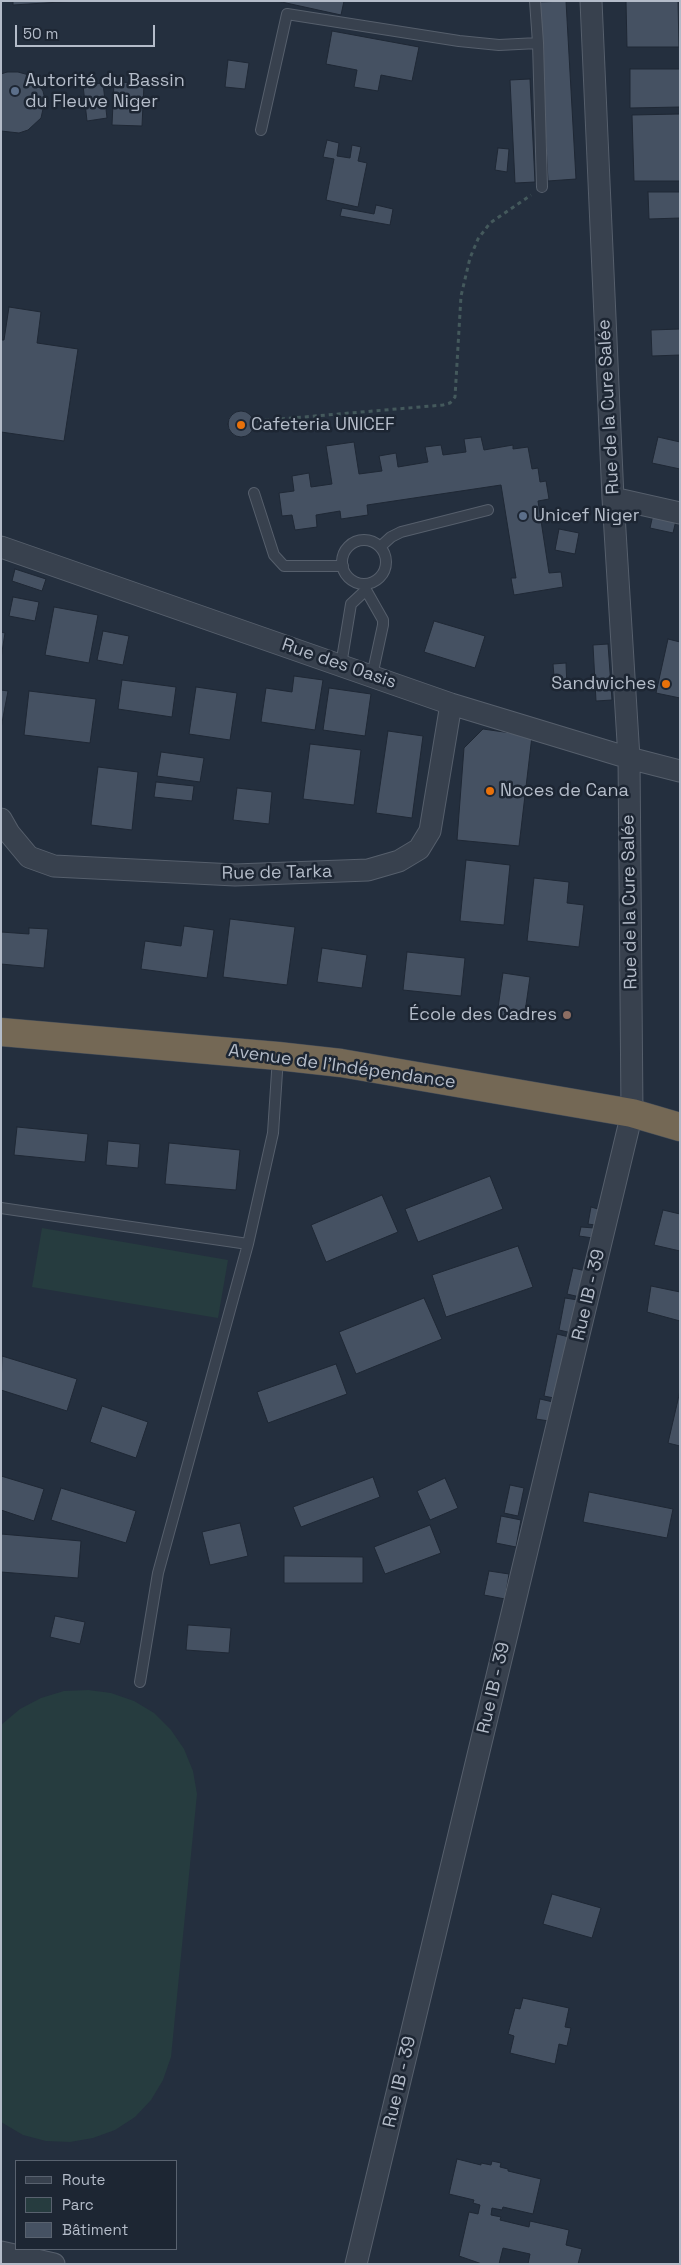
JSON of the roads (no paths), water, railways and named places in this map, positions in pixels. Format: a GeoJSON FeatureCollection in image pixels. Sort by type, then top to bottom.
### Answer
{"type":"FeatureCollection","features":[{"type":"Feature","properties":{"kind":"highway","name":"Avenue de l'Indépendance"},"geometry":{"type":"LineString","coordinates":[[1,1032],[341,1063],[632,1113],[680,1127]]}},
{"type":"Feature","properties":{"kind":"street","name":"Rue de la Cure Salée"},"geometry":{"type":"LineString","coordinates":[[591,1],[613,498],[629,758],[632,1113]]}},
{"type":"Feature","properties":{"kind":"street"},"geometry":{"type":"LineString","coordinates":[[613,498],[680,513]]}},
{"type":"Feature","properties":{"kind":"street","name":"Rue des Oasis"},"geometry":{"type":"LineString","coordinates":[[1,546],[451,704],[629,758],[680,771]]}},
{"type":"Feature","properties":{"kind":"street","name":"Rue de Tarka"},"geometry":{"type":"LineString","coordinates":[[1,820],[29,857],[54,866],[235,875],[368,870],[399,861],[419,849],[430,831],[451,704]]}},
{"type":"Feature","properties":{"kind":"street","name":"Rue IB - 39"},"geometry":{"type":"LineString","coordinates":[[356,2264],[632,1113]]}},
{"type":"Feature","properties":{"kind":"street"},"geometry":{"type":"LineString","coordinates":[[1,2252],[54,2264]]}},
{"type":"Feature","properties":{"kind":"lane"},"geometry":{"type":"LineString","coordinates":[[536,1],[542,187]]}},
{"type":"Feature","properties":{"kind":"lane"},"geometry":{"type":"LineString","coordinates":[[261,130],[287,14],[459,41],[499,45],[538,43]]}},
{"type":"Feature","properties":{"kind":"lane"},"geometry":{"type":"LineString","coordinates":[[254,493],[274,555],[284,566],[343,566]]}},
{"type":"Feature","properties":{"kind":"lane"},"geometry":{"type":"LineString","coordinates":[[380,547],[391,537],[401,532],[488,510]]}},
{"type":"Feature","properties":{"kind":"lane"},"geometry":{"type":"LineString","coordinates":[[341,665],[351,604],[366,587],[383,573],[386,559],[380,547],[367,541],[353,544],[344,555],[343,566],[347,576],[366,587],[383,620],[372,676]]}},
{"type":"Feature","properties":{"kind":"lane"},"geometry":{"type":"LineString","coordinates":[[140,1682],[158,1573],[248,1244],[273,1133],[278,1056]]}},
{"type":"Feature","properties":{"kind":"lane"},"geometry":{"type":"LineString","coordinates":[[1,1208],[248,1244]]}},
{"type":"Feature","properties":{"kind":"place","name":"Autorité du Bassin du Fleuve Niger"},"geometry":{"type":"Point","coordinates":[15,91]}},
{"type":"Feature","properties":{"kind":"place","name":"Cafeteria UNICEF"},"geometry":{"type":"Point","coordinates":[241,425]}},
{"type":"Feature","properties":{"kind":"place","name":"Unicef Niger"},"geometry":{"type":"Point","coordinates":[523,516]}},
{"type":"Feature","properties":{"kind":"place","name":"Sandwiches"},"geometry":{"type":"Point","coordinates":[666,684]}},
{"type":"Feature","properties":{"kind":"place","name":"Noces de Cana"},"geometry":{"type":"Point","coordinates":[490,791]}},
{"type":"Feature","properties":{"kind":"place","name":"École des Cadres"},"geometry":{"type":"Point","coordinates":[567,1015]}}]}
